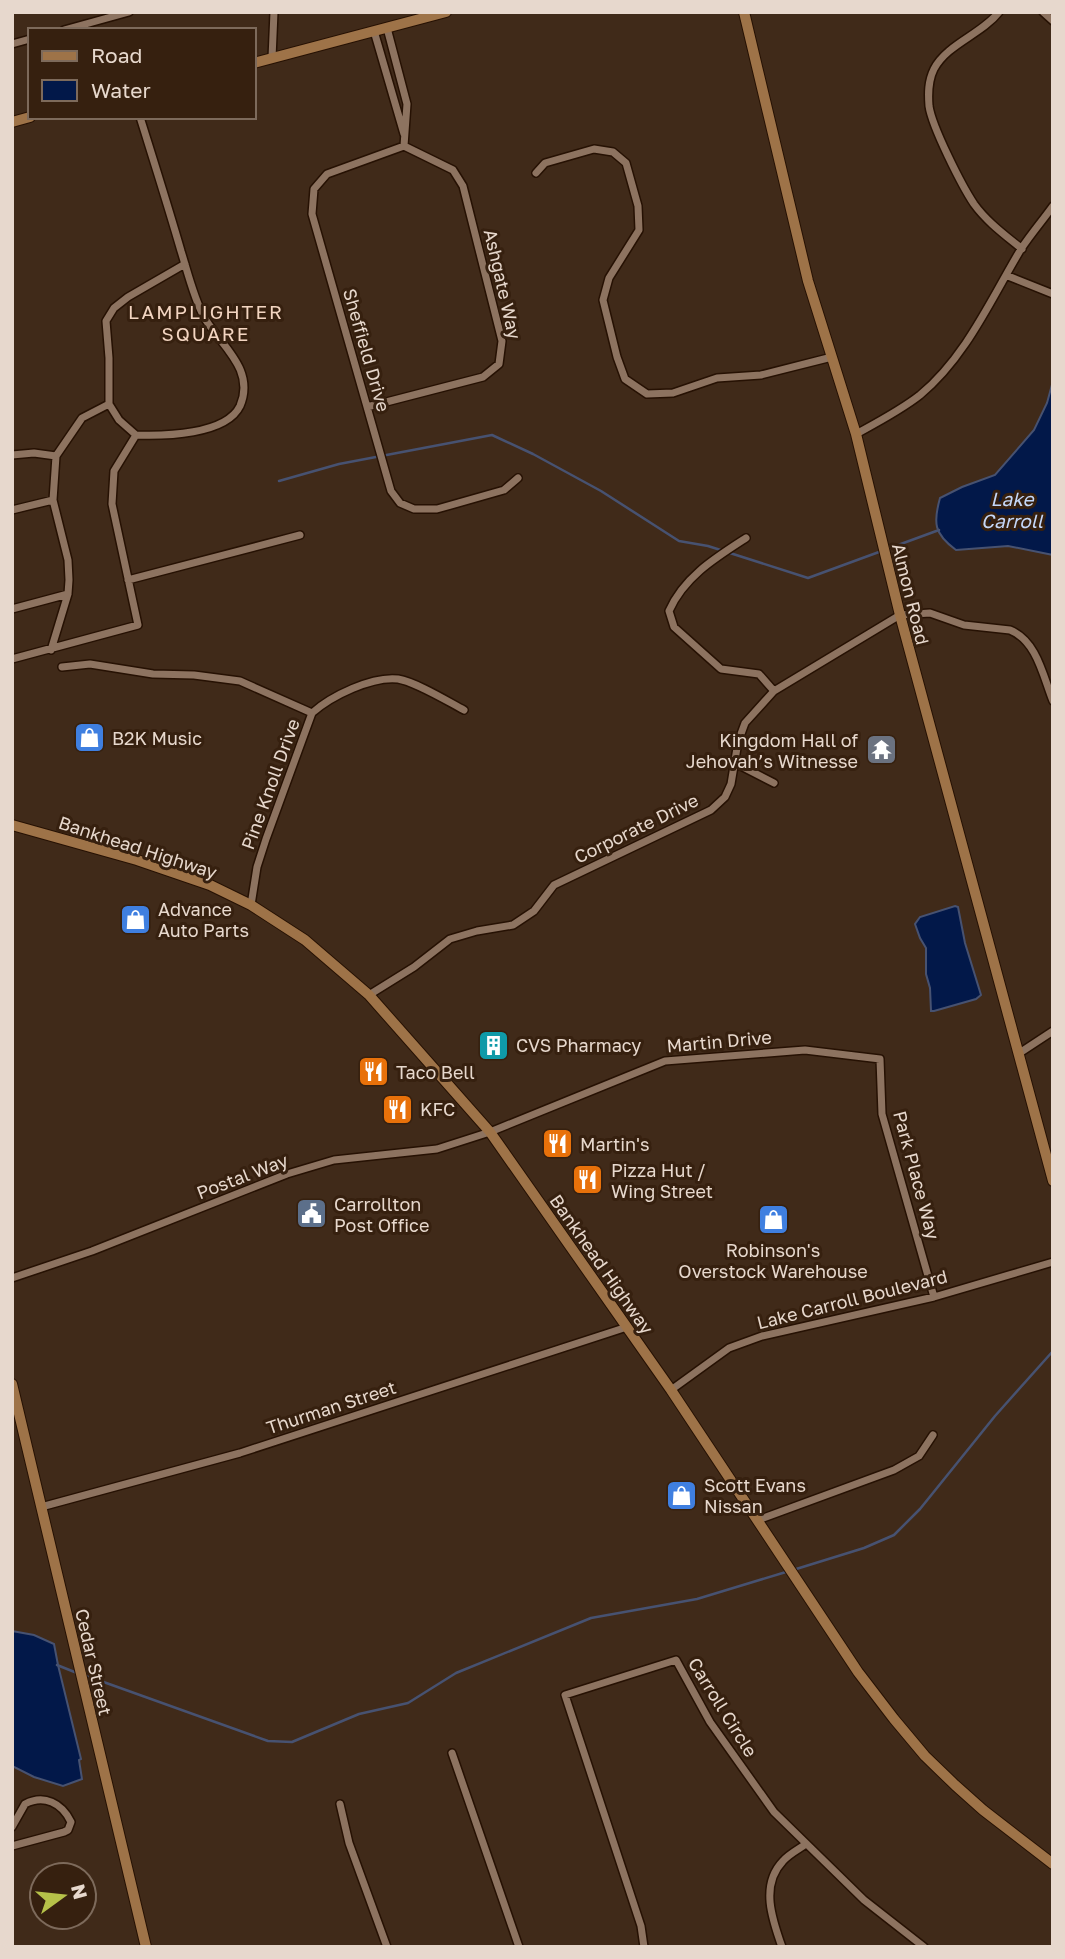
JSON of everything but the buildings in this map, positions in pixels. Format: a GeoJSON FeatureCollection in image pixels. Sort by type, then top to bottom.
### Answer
{"type":"FeatureCollection","features":[{"type":"Feature","properties":{"kind":"street"},"geometry":{"type":"LineString","coordinates":[[71,28],[129,12]]}},
{"type":"Feature","properties":{"kind":"street"},"geometry":{"type":"LineString","coordinates":[[272,58],[274,12]]}},
{"type":"Feature","properties":{"kind":"street"},"geometry":{"type":"LineString","coordinates":[[256,62],[446,12]]}},
{"type":"Feature","properties":{"kind":"street","name":"Almon Road"},"geometry":{"type":"LineString","coordinates":[[744,12],[808,281],[856,434],[900,615],[1053,1181]]}},
{"type":"Feature","properties":{"kind":"street"},"geometry":{"type":"LineString","coordinates":[[999,12],[948,53],[935,67],[928,85],[929,109],[952,164],[974,204],[987,220],[1022,249]]}},
{"type":"Feature","properties":{"kind":"street"},"geometry":{"type":"LineString","coordinates":[[1042,12],[1053,21]]}},
{"type":"Feature","properties":{"kind":"street"},"geometry":{"type":"LineString","coordinates":[[387,28],[407,104],[404,146]]}},
{"type":"Feature","properties":{"kind":"street"},"geometry":{"type":"LineString","coordinates":[[374,31],[404,135]]}},
{"type":"Feature","properties":{"kind":"street"},"geometry":{"type":"LineString","coordinates":[[141,119],[203,316],[235,356],[245,387],[239,408],[221,424],[173,434],[136,435],[119,420],[109,404],[106,321],[114,308],[128,297],[185,264]]}},
{"type":"Feature","properties":{"kind":"street","name":"Ashgate Way"},"geometry":{"type":"LineString","coordinates":[[367,407],[483,377],[499,364],[502,354],[502,341],[463,186],[453,170],[404,146]]}},
{"type":"Feature","properties":{"kind":"street","name":"Sheffield Drive"},"geometry":{"type":"LineString","coordinates":[[404,146],[327,174],[314,189],[313,214],[391,491],[400,503],[414,509],[438,509],[505,490],[518,478]]}},
{"type":"Feature","properties":{"kind":"street"},"geometry":{"type":"LineString","coordinates":[[536,173],[545,163],[594,149],[613,152],[626,163],[638,206],[639,230],[609,278],[603,300],[625,379],[648,394],[673,393],[717,378],[761,375],[832,357]]}},
{"type":"Feature","properties":{"kind":"street"},"geometry":{"type":"LineString","coordinates":[[856,434],[921,394],[958,353],[1008,276],[1022,249],[1053,206]]}},
{"type":"Feature","properties":{"kind":"street"},"geometry":{"type":"LineString","coordinates":[[1008,276],[1053,294]]}},
{"type":"Feature","properties":{"kind":"street"},"geometry":{"type":"LineString","coordinates":[[51,650],[68,594],[69,580],[68,560],[53,500],[56,456],[82,418],[109,404]]}},
{"type":"Feature","properties":{"kind":"street"},"geometry":{"type":"LineString","coordinates":[[12,659],[138,625],[113,505],[114,471],[136,435]]}},
{"type":"Feature","properties":{"kind":"street"},"geometry":{"type":"LineString","coordinates":[[12,455],[34,453],[56,456]]}},
{"type":"Feature","properties":{"kind":"street"},"geometry":{"type":"LineString","coordinates":[[12,510],[53,500]]}},
{"type":"Feature","properties":{"kind":"street"},"geometry":{"type":"LineString","coordinates":[[128,580],[300,535]]}},
{"type":"Feature","properties":{"kind":"street"},"geometry":{"type":"LineString","coordinates":[[746,538],[709,562],[677,592],[669,611],[674,627],[721,669],[759,674],[774,691]]}},
{"type":"Feature","properties":{"kind":"street"},"geometry":{"type":"LineString","coordinates":[[12,609],[68,594]]}},
{"type":"Feature","properties":{"kind":"street"},"geometry":{"type":"LineString","coordinates":[[900,615],[930,613],[964,625],[1018,633],[1034,651],[1053,701]]}},
{"type":"Feature","properties":{"kind":"street","name":"Corporate Drive"},"geometry":{"type":"LineString","coordinates":[[369,995],[414,967],[450,939],[513,925],[534,911],[554,885],[711,810],[728,791],[738,742],[746,723],[774,691],[900,615]]}},
{"type":"Feature","properties":{"kind":"street"},"geometry":{"type":"LineString","coordinates":[[62,667],[90,664],[153,674],[194,675],[240,681],[312,713]]}},
{"type":"Feature","properties":{"kind":"street","name":"Pine Knoll Drive"},"geometry":{"type":"LineString","coordinates":[[251,905],[263,848],[312,713],[341,694],[369,683],[398,679],[464,710]]}},
{"type":"Feature","properties":{"kind":"street"},"geometry":{"type":"LineString","coordinates":[[735,763],[774,783]]}},
{"type":"Feature","properties":{"kind":"street","name":"Bankhead Highway"},"geometry":{"type":"LineString","coordinates":[[12,825],[198,880],[251,905],[305,940],[369,995],[490,1132],[671,1390],[858,1672],[910,1738],[946,1777],[983,1810],[1053,1864]]}},
{"type":"Feature","properties":{"kind":"street"},"geometry":{"type":"LineString","coordinates":[[1018,1054],[1053,1031]]}},
{"type":"Feature","properties":{"kind":"street","name":"Martin Drive"},"geometry":{"type":"LineString","coordinates":[[490,1132],[665,1060],[805,1050],[880,1059]]}},
{"type":"Feature","properties":{"kind":"street","name":"Park Place Way"},"geometry":{"type":"LineString","coordinates":[[880,1059],[882,1114],[934,1297]]}},
{"type":"Feature","properties":{"kind":"street","name":"Postal Way"},"geometry":{"type":"LineString","coordinates":[[12,1278],[92,1251],[287,1174],[334,1160],[437,1149],[490,1132]]}},
{"type":"Feature","properties":{"kind":"street","name":"Lake Carroll Boulevard"},"geometry":{"type":"LineString","coordinates":[[671,1390],[729,1348],[762,1336],[934,1297],[1053,1262]]}},
{"type":"Feature","properties":{"kind":"street","name":"Thurman Street"},"geometry":{"type":"LineString","coordinates":[[41,1507],[240,1453],[627,1327]]}},
{"type":"Feature","properties":{"kind":"street","name":"Cedar Street"},"geometry":{"type":"LineString","coordinates":[[12,1384],[146,1947]]}},
{"type":"Feature","properties":{"kind":"street"},"geometry":{"type":"LineString","coordinates":[[758,1520],[894,1470],[919,1456],[933,1435]]}},
{"type":"Feature","properties":{"kind":"street","name":"Carroll Circle"},"geometry":{"type":"LineString","coordinates":[[644,1947],[641,1926],[565,1695],[676,1660],[710,1722],[774,1812],[864,1900],[924,1947]]}},
{"type":"Feature","properties":{"kind":"street"},"geometry":{"type":"LineString","coordinates":[[452,1753],[519,1947]]}},
{"type":"Feature","properties":{"kind":"street"},"geometry":{"type":"LineString","coordinates":[[12,1827],[21,1809],[33,1800],[41,1799],[60,1807],[71,1822],[68,1830],[64,1832],[12,1846]]}},
{"type":"Feature","properties":{"kind":"street"},"geometry":{"type":"LineString","coordinates":[[340,1804],[349,1843],[387,1947]]}},
{"type":"Feature","properties":{"kind":"street"},"geometry":{"type":"LineString","coordinates":[[782,1947],[769,1902],[769,1885],[782,1861],[806,1844]]}},
{"type":"Feature","properties":{"kind":"water","name":"Lake Carroll"},"geometry":{"type":"Polygon","coordinates":[[[1053,381],[1053,555],[1008,546],[956,550],[943,539],[937,527],[936,514],[940,498],[995,475],[1034,430],[1047,403],[1053,381]]]}},
{"type":"Feature","properties":{"kind":"water"},"geometry":{"type":"Polygon","coordinates":[[[958,907],[965,943],[981,995],[976,999],[931,1011],[926,948],[915,924],[920,917],[958,907]]]}},
{"type":"Feature","properties":{"kind":"water"},"geometry":{"type":"Polygon","coordinates":[[[12,1631],[34,1635],[54,1644],[81,1759],[82,1779],[63,1786],[34,1777],[12,1766],[12,1631]]]}},
{"type":"Feature","properties":{"kind":"waterway"},"geometry":{"type":"LineString","coordinates":[[279,481],[339,464],[492,435],[601,491],[679,541],[708,546],[808,578],[939,530]]}},
{"type":"Feature","properties":{"kind":"waterway"},"geometry":{"type":"LineString","coordinates":[[793,1570],[864,1548],[894,1535],[920,1509],[995,1416],[1053,1351]]}},
{"type":"Feature","properties":{"kind":"waterway"},"geometry":{"type":"LineString","coordinates":[[84,1675],[268,1741],[292,1742],[359,1714],[408,1703],[456,1673],[591,1618],[697,1599],[786,1572]]}},
{"type":"Feature","properties":{"kind":"waterway"},"geometry":{"type":"LineString","coordinates":[[57,1665],[77,1673]]}},
{"type":"Feature","properties":{"kind":"place","name":"B2K Music"},"geometry":{"type":"Point","coordinates":[89,738]}},
{"type":"Feature","properties":{"kind":"place","name":"Kingdom Hall of Jehovah’s Witnesse"},"geometry":{"type":"Point","coordinates":[881,750]}},
{"type":"Feature","properties":{"kind":"place","name":"Advance Auto Parts"},"geometry":{"type":"Point","coordinates":[135,919]}},
{"type":"Feature","properties":{"kind":"place","name":"CVS Pharmacy"},"geometry":{"type":"Point","coordinates":[493,1045]}},
{"type":"Feature","properties":{"kind":"place","name":"Taco Bell"},"geometry":{"type":"Point","coordinates":[373,1072]}},
{"type":"Feature","properties":{"kind":"place","name":"KFC"},"geometry":{"type":"Point","coordinates":[397,1109]}},
{"type":"Feature","properties":{"kind":"place","name":"Martin's"},"geometry":{"type":"Point","coordinates":[557,1144]}},
{"type":"Feature","properties":{"kind":"place","name":"Pizza Hut / Wing Street"},"geometry":{"type":"Point","coordinates":[588,1180]}},
{"type":"Feature","properties":{"kind":"place","name":"Carrollton Post Office"},"geometry":{"type":"Point","coordinates":[311,1214]}},
{"type":"Feature","properties":{"kind":"place","name":"Robinson's Overstock Warehouse"},"geometry":{"type":"Point","coordinates":[773,1220]}},
{"type":"Feature","properties":{"kind":"place","name":"Scott Evans Nissan"},"geometry":{"type":"Point","coordinates":[681,1495]}},
{"type":"Feature","properties":{"kind":"district","name":"LAMPLIGHTER SQUARE"},"geometry":{"type":"Point","coordinates":[206,322]}}]}
